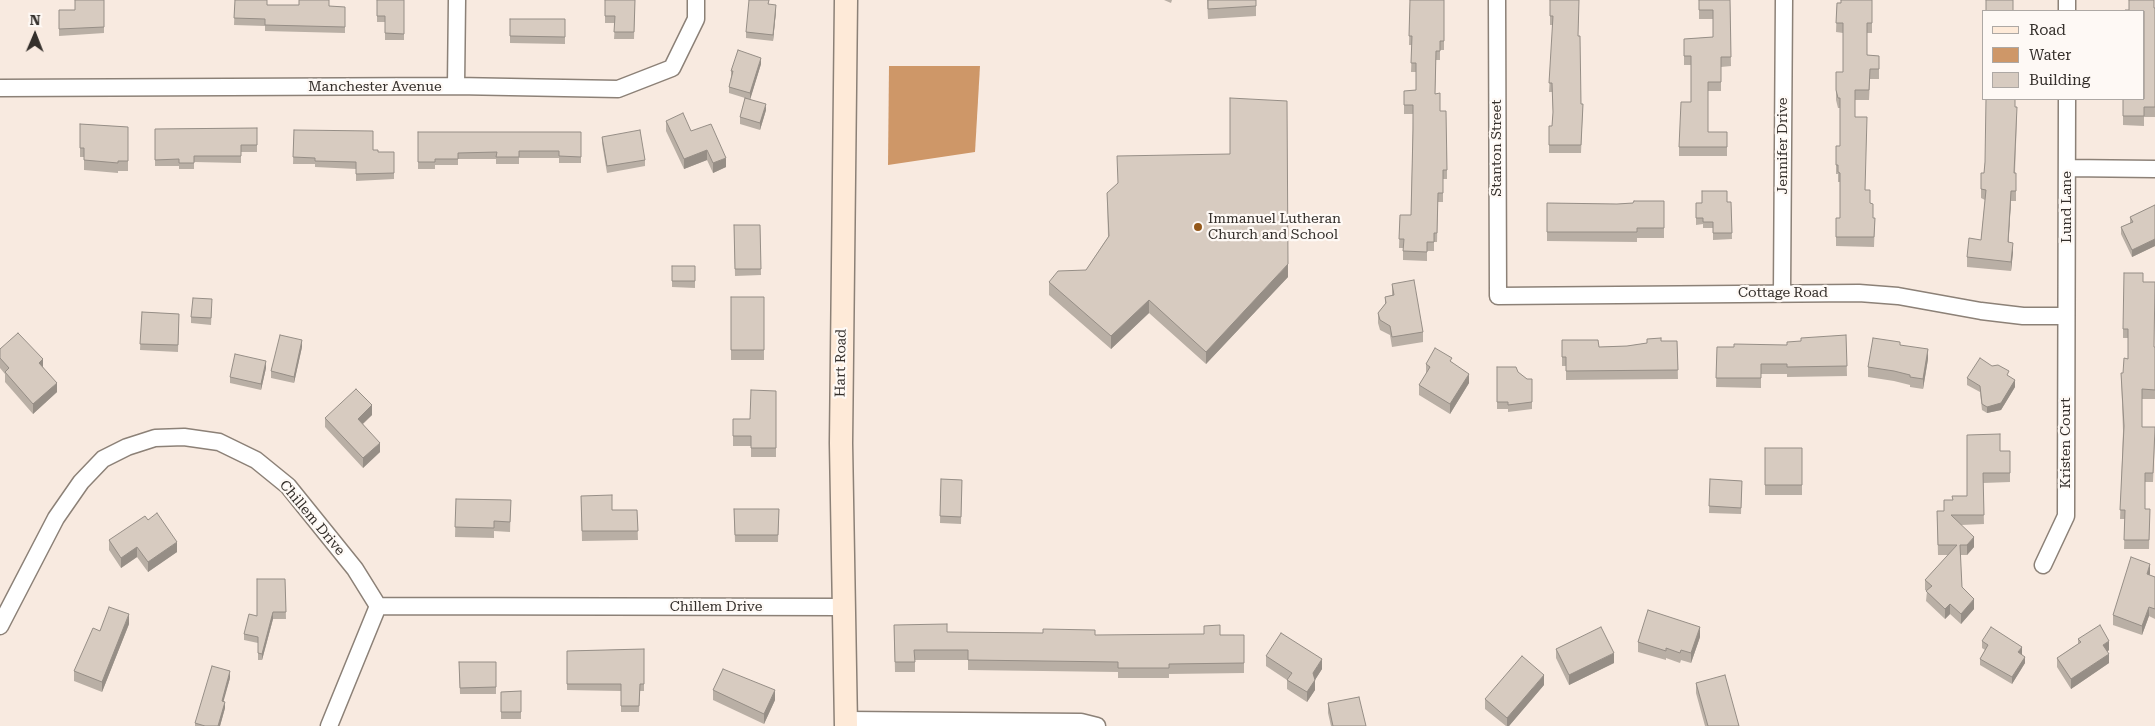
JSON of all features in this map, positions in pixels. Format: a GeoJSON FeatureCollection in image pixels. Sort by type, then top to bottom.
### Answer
{"type":"FeatureCollection","features":[{"type":"Feature","properties":{"kind":"street"},"geometry":{"type":"LineString","coordinates":[[456,86],[457,0]]}},
{"type":"Feature","properties":{"kind":"street","name":"Manchester Avenue"},"geometry":{"type":"LineString","coordinates":[[0,88],[456,86],[618,89],[672,68],[696,19],[696,0]]}},
{"type":"Feature","properties":{"kind":"street","name":"Hart Road"},"geometry":{"type":"LineString","coordinates":[[846,0],[840,443],[846,723]]}},
{"type":"Feature","properties":{"kind":"street","name":"Stanton Street"},"geometry":{"type":"LineString","coordinates":[[1498,0],[1498,296]]}},
{"type":"Feature","properties":{"kind":"street","name":"Jennifer Drive"},"geometry":{"type":"LineString","coordinates":[[1782,292],[1784,0]]}},
{"type":"Feature","properties":{"kind":"street","name":"Lund Lane"},"geometry":{"type":"LineString","coordinates":[[2066,316],[2067,100]]}},
{"type":"Feature","properties":{"kind":"street"},"geometry":{"type":"LineString","coordinates":[[2067,168],[2155,168]]}},
{"type":"Feature","properties":{"kind":"street","name":"Cottage Road"},"geometry":{"type":"LineString","coordinates":[[1498,296],[1782,292],[1898,296],[1981,312],[2023,316],[2066,316]]}},
{"type":"Feature","properties":{"kind":"street","name":"Kristen Court"},"geometry":{"type":"LineString","coordinates":[[2043,565],[2066,516],[2066,316]]}},
{"type":"Feature","properties":{"kind":"street","name":"Chillem Drive"},"geometry":{"type":"LineString","coordinates":[[0,626],[56,518],[81,482],[103,459],[127,447],[154,438],[184,437],[219,442],[256,460],[288,486],[355,570],[378,606],[844,607]]}},
{"type":"Feature","properties":{"kind":"street"},"geometry":{"type":"LineString","coordinates":[[329,726],[378,606]]}},
{"type":"Feature","properties":{"kind":"street"},"geometry":{"type":"LineString","coordinates":[[846,723],[1081,722],[1097,726]]}},
{"type":"Feature","properties":{"kind":"water"},"geometry":{"type":"Polygon","coordinates":[[[889,66],[980,66],[975,152],[888,165],[889,66]]]}},
{"type":"Feature","properties":{"kind":"building"},"geometry":{"type":"Polygon","coordinates":[[[75,0],[104,0],[104,27],[59,29],[59,10],[75,10],[75,0]]]}},
{"type":"Feature","properties":{"kind":"building"},"geometry":{"type":"Polygon","coordinates":[[[235,0],[267,0],[267,5],[299,5],[299,0],[329,0],[329,6],[345,7],[345,27],[265,25],[265,19],[234,18],[235,0]]]}},
{"type":"Feature","properties":{"kind":"building"},"geometry":{"type":"Polygon","coordinates":[[[377,0],[404,0],[404,34],[385,33],[385,16],[377,16],[377,0]]]}},
{"type":"Feature","properties":{"kind":"building"},"geometry":{"type":"Polygon","coordinates":[[[605,0],[635,0],[634,32],[614,32],[615,16],[605,16],[605,0]]]}},
{"type":"Feature","properties":{"kind":"building"},"geometry":{"type":"Polygon","coordinates":[[[749,0],[769,0],[768,4],[776,5],[773,35],[746,32],[749,0]]]}},
{"type":"Feature","properties":{"kind":"building"},"geometry":{"type":"Polygon","coordinates":[[[1208,0],[1256,0],[1256,6],[1208,9],[1208,0]]]}},
{"type":"Feature","properties":{"kind":"building"},"geometry":{"type":"Polygon","coordinates":[[[1410,0],[1444,0],[1444,41],[1440,41],[1440,51],[1436,51],[1435,94],[1440,93],[1440,111],[1446,111],[1447,170],[1443,170],[1443,193],[1438,193],[1437,233],[1434,233],[1434,242],[1427,242],[1427,252],[1403,251],[1404,239],[1399,239],[1400,215],[1411,215],[1413,105],[1404,105],[1404,91],[1416,90],[1416,63],[1411,63],[1412,36],[1409,36],[1410,0]]]}},
{"type":"Feature","properties":{"kind":"building"},"geometry":{"type":"Polygon","coordinates":[[[1550,0],[1579,0],[1578,36],[1580,36],[1581,104],[1583,104],[1581,145],[1549,145],[1549,126],[1552,126],[1553,112],[1552,83],[1549,83],[1553,16],[1550,16],[1550,0]]]}},
{"type":"Feature","properties":{"kind":"building"},"geometry":{"type":"Polygon","coordinates":[[[1699,0],[1730,0],[1731,57],[1721,57],[1721,82],[1708,82],[1708,132],[1727,132],[1727,147],[1679,147],[1681,102],[1691,102],[1691,56],[1684,56],[1684,39],[1713,37],[1713,10],[1699,10],[1699,0]]]}},
{"type":"Feature","properties":{"kind":"building"},"geometry":{"type":"Polygon","coordinates":[[[1841,0],[1872,0],[1872,23],[1867,23],[1867,55],[1879,56],[1879,69],[1870,69],[1869,90],[1855,90],[1855,117],[1867,117],[1865,190],[1870,190],[1870,203],[1873,204],[1873,218],[1875,218],[1874,237],[1836,237],[1836,218],[1840,218],[1840,173],[1838,172],[1838,165],[1836,165],[1836,146],[1840,146],[1840,98],[1838,98],[1836,90],[1836,72],[1843,72],[1843,23],[1836,23],[1837,3],[1841,3],[1841,0]]]}},
{"type":"Feature","properties":{"kind":"building"},"geometry":{"type":"Polygon","coordinates":[[[1986,0],[2013,0],[2013,10],[1986,10],[1986,0]]]}},
{"type":"Feature","properties":{"kind":"building"},"geometry":{"type":"Polygon","coordinates":[[[2129,0],[2154,0],[2155,107],[2144,107],[2144,116],[2123,116],[2123,100],[2145,100],[2145,10],[2129,10],[2129,0]]]}},
{"type":"Feature","properties":{"kind":"building"},"geometry":{"type":"Polygon","coordinates":[[[510,19],[565,19],[565,37],[510,36],[510,19]]]}},
{"type":"Feature","properties":{"kind":"building"},"geometry":{"type":"Polygon","coordinates":[[[738,50],[761,58],[750,93],[729,87],[733,71],[731,71],[738,50]]]}},
{"type":"Feature","properties":{"kind":"building"},"geometry":{"type":"Polygon","coordinates":[[[745,98],[766,104],[760,123],[740,117],[745,98]]]}},
{"type":"Feature","properties":{"kind":"building","name":"Immanuel Lutheran Church and School"},"geometry":{"type":"Polygon","coordinates":[[[1230,98],[1287,101],[1288,264],[1206,352],[1149,300],[1111,336],[1049,282],[1058,271],[1086,270],[1109,236],[1107,193],[1118,183],[1117,156],[1230,154],[1230,98]]]}},
{"type":"Feature","properties":{"kind":"building"},"geometry":{"type":"Polygon","coordinates":[[[1986,100],[2015,100],[2015,107],[2017,107],[2014,173],[2016,173],[2016,191],[2011,191],[2008,242],[2013,243],[2011,262],[1967,257],[1969,238],[1981,240],[1986,190],[1981,189],[1981,173],[1984,173],[1986,100]]]}},
{"type":"Feature","properties":{"kind":"building"},"geometry":{"type":"Polygon","coordinates":[[[683,113],[691,131],[711,124],[726,158],[713,163],[707,150],[684,159],[666,121],[683,113]]]}},
{"type":"Feature","properties":{"kind":"building"},"geometry":{"type":"Polygon","coordinates":[[[80,124],[128,127],[128,161],[118,161],[118,163],[84,160],[84,148],[80,148],[80,124]]]}},
{"type":"Feature","properties":{"kind":"building"},"geometry":{"type":"Polygon","coordinates":[[[257,128],[257,145],[241,145],[241,156],[194,156],[194,163],[179,163],[179,159],[155,160],[155,129],[257,128]]]}},
{"type":"Feature","properties":{"kind":"building"},"geometry":{"type":"Polygon","coordinates":[[[294,130],[373,131],[373,150],[378,150],[378,152],[394,152],[394,173],[356,174],[356,162],[315,161],[315,158],[293,157],[294,130]]]}},
{"type":"Feature","properties":{"kind":"building"},"geometry":{"type":"Polygon","coordinates":[[[640,130],[645,160],[607,166],[602,137],[640,130]]]}},
{"type":"Feature","properties":{"kind":"building"},"geometry":{"type":"Polygon","coordinates":[[[418,132],[581,132],[581,157],[559,156],[559,151],[519,151],[519,157],[496,157],[497,152],[458,153],[458,159],[435,159],[435,162],[418,162],[418,132]]]}},
{"type":"Feature","properties":{"kind":"building"},"geometry":{"type":"Polygon","coordinates":[[[1702,191],[1727,191],[1727,202],[1731,202],[1732,233],[1713,233],[1713,222],[1703,222],[1703,218],[1696,218],[1696,203],[1702,203],[1702,191]]]}},
{"type":"Feature","properties":{"kind":"building"},"geometry":{"type":"Polygon","coordinates":[[[1634,201],[1664,201],[1664,228],[1637,228],[1637,232],[1547,232],[1547,203],[1617,204],[1633,203],[1634,201]]]}},
{"type":"Feature","properties":{"kind":"building"},"geometry":{"type":"Polygon","coordinates":[[[2155,205],[2155,239],[2132,250],[2121,227],[2133,222],[2130,217],[2155,205]]]}},
{"type":"Feature","properties":{"kind":"building"},"geometry":{"type":"Polygon","coordinates":[[[734,225],[760,225],[761,269],[735,269],[734,225]]]}},
{"type":"Feature","properties":{"kind":"building"},"geometry":{"type":"Polygon","coordinates":[[[672,266],[695,266],[695,281],[672,281],[672,266]]]}},
{"type":"Feature","properties":{"kind":"building"},"geometry":{"type":"Polygon","coordinates":[[[2124,273],[2143,273],[2143,282],[2155,282],[2155,390],[2142,389],[2142,427],[2155,427],[2153,473],[2145,473],[2145,509],[2150,509],[2149,540],[2124,540],[2125,510],[2120,510],[2124,426],[2121,373],[2123,373],[2124,358],[2128,359],[2128,329],[2123,329],[2124,273]]]}},
{"type":"Feature","properties":{"kind":"building"},"geometry":{"type":"Polygon","coordinates":[[[1414,280],[1423,332],[1392,337],[1390,326],[1380,320],[1378,313],[1386,303],[1385,297],[1394,295],[1392,284],[1414,280]]]}},
{"type":"Feature","properties":{"kind":"building"},"geometry":{"type":"Polygon","coordinates":[[[731,297],[764,297],[764,350],[731,350],[731,297]]]}},
{"type":"Feature","properties":{"kind":"building"},"geometry":{"type":"Polygon","coordinates":[[[193,298],[212,299],[211,318],[191,317],[193,298]]]}},
{"type":"Feature","properties":{"kind":"building"},"geometry":{"type":"Polygon","coordinates":[[[142,312],[179,314],[178,345],[140,344],[142,312]]]}},
{"type":"Feature","properties":{"kind":"building"},"geometry":{"type":"Polygon","coordinates":[[[18,333],[43,359],[39,363],[57,383],[33,404],[5,372],[9,368],[0,358],[0,349],[18,333]]]}},
{"type":"Feature","properties":{"kind":"building"},"geometry":{"type":"Polygon","coordinates":[[[280,335],[302,340],[294,377],[271,371],[280,335]]]}},
{"type":"Feature","properties":{"kind":"building"},"geometry":{"type":"Polygon","coordinates":[[[1846,335],[1847,366],[1787,367],[1787,364],[1761,364],[1761,378],[1716,378],[1717,347],[1734,347],[1734,344],[1787,345],[1787,342],[1801,341],[1801,338],[1846,335]]]}},
{"type":"Feature","properties":{"kind":"building"},"geometry":{"type":"Polygon","coordinates":[[[1661,338],[1661,341],[1677,341],[1678,370],[1566,371],[1566,357],[1562,357],[1562,340],[1598,340],[1599,347],[1627,346],[1647,343],[1647,339],[1661,338]]]}},
{"type":"Feature","properties":{"kind":"building"},"geometry":{"type":"Polygon","coordinates":[[[1873,338],[1900,342],[1900,345],[1928,349],[1923,379],[1910,377],[1910,375],[1894,371],[1868,367],[1873,338]]]}},
{"type":"Feature","properties":{"kind":"building"},"geometry":{"type":"Polygon","coordinates":[[[1435,348],[1452,358],[1450,361],[1469,374],[1450,404],[1419,385],[1430,367],[1426,364],[1435,348]]]}},
{"type":"Feature","properties":{"kind":"building"},"geometry":{"type":"Polygon","coordinates":[[[235,354],[266,361],[261,384],[230,377],[235,354]]]}},
{"type":"Feature","properties":{"kind":"building"},"geometry":{"type":"Polygon","coordinates":[[[1980,358],[1992,366],[1998,365],[2009,371],[2007,375],[2015,380],[2001,403],[1987,407],[1982,404],[1980,386],[1967,378],[1980,358]]]}},
{"type":"Feature","properties":{"kind":"building"},"geometry":{"type":"Polygon","coordinates":[[[1497,367],[1516,367],[1518,372],[1527,379],[1532,379],[1532,402],[1508,405],[1508,402],[1497,402],[1497,367]]]}},
{"type":"Feature","properties":{"kind":"building"},"geometry":{"type":"Polygon","coordinates":[[[356,389],[372,405],[358,419],[380,443],[363,458],[325,418],[356,389]]]}},
{"type":"Feature","properties":{"kind":"building"},"geometry":{"type":"Polygon","coordinates":[[[751,390],[776,391],[776,448],[751,448],[751,436],[733,436],[733,419],[750,419],[751,390]]]}},
{"type":"Feature","properties":{"kind":"building"},"geometry":{"type":"Polygon","coordinates":[[[2000,434],[2000,451],[2010,451],[2010,473],[1983,473],[1984,515],[1951,515],[1974,537],[1967,545],[1960,545],[1962,587],[1974,599],[1961,614],[1950,604],[1945,609],[1926,591],[1932,586],[1925,580],[1957,545],[1938,545],[1937,511],[1944,511],[1944,500],[1953,500],[1952,496],[1967,496],[1967,435],[2000,434]]]}},
{"type":"Feature","properties":{"kind":"building"},"geometry":{"type":"Polygon","coordinates":[[[1765,448],[1802,448],[1802,485],[1765,485],[1765,448]]]}},
{"type":"Feature","properties":{"kind":"building"},"geometry":{"type":"Polygon","coordinates":[[[941,479],[962,480],[961,517],[940,516],[941,479]]]}},
{"type":"Feature","properties":{"kind":"building"},"geometry":{"type":"Polygon","coordinates":[[[1710,479],[1742,481],[1741,508],[1709,506],[1710,479]]]}},
{"type":"Feature","properties":{"kind":"building"},"geometry":{"type":"Polygon","coordinates":[[[612,495],[612,510],[637,510],[638,531],[582,531],[581,496],[612,495]]]}},
{"type":"Feature","properties":{"kind":"building"},"geometry":{"type":"Polygon","coordinates":[[[456,499],[511,500],[510,522],[494,521],[494,528],[455,527],[456,499]]]}},
{"type":"Feature","properties":{"kind":"building"},"geometry":{"type":"Polygon","coordinates":[[[734,509],[779,509],[778,535],[735,535],[734,509]]]}},
{"type":"Feature","properties":{"kind":"building"},"geometry":{"type":"Polygon","coordinates":[[[157,513],[177,542],[148,562],[137,547],[121,558],[109,540],[145,516],[148,520],[157,513]]]}},
{"type":"Feature","properties":{"kind":"building"},"geometry":{"type":"Polygon","coordinates":[[[2131,557],[2150,564],[2147,574],[2155,577],[2155,609],[2149,607],[2142,626],[2113,615],[2131,557]]]}},
{"type":"Feature","properties":{"kind":"building"},"geometry":{"type":"Polygon","coordinates":[[[257,579],[285,579],[286,612],[273,612],[262,654],[258,653],[258,637],[244,634],[249,614],[257,616],[257,579]]]}},
{"type":"Feature","properties":{"kind":"building"},"geometry":{"type":"Polygon","coordinates":[[[109,607],[129,614],[102,682],[74,671],[93,628],[100,631],[109,607]]]}},
{"type":"Feature","properties":{"kind":"building"},"geometry":{"type":"Polygon","coordinates":[[[1648,610],[1700,627],[1691,653],[1681,650],[1680,653],[1666,648],[1666,651],[1638,642],[1648,610]]]}},
{"type":"Feature","properties":{"kind":"building"},"geometry":{"type":"Polygon","coordinates":[[[947,624],[947,632],[1043,633],[1043,629],[1095,630],[1095,635],[1204,634],[1204,626],[1220,625],[1220,635],[1244,635],[1244,663],[1169,664],[1169,668],[1118,668],[1118,662],[968,660],[968,650],[914,650],[915,662],[895,662],[894,625],[947,624]]]}},
{"type":"Feature","properties":{"kind":"building"},"geometry":{"type":"Polygon","coordinates":[[[2100,625],[2109,641],[2103,645],[2109,654],[2071,679],[2057,658],[2081,642],[2078,639],[2100,625]]]}},
{"type":"Feature","properties":{"kind":"building"},"geometry":{"type":"Polygon","coordinates":[[[1601,627],[1614,653],[1569,675],[1556,649],[1601,627]]]}},
{"type":"Feature","properties":{"kind":"building"},"geometry":{"type":"Polygon","coordinates":[[[1991,627],[2022,647],[2018,652],[2025,657],[2012,677],[1980,659],[1988,645],[1982,641],[1991,627]]]}},
{"type":"Feature","properties":{"kind":"building"},"geometry":{"type":"Polygon","coordinates":[[[1281,633],[1322,659],[1313,673],[1315,680],[1307,692],[1287,680],[1292,673],[1266,656],[1281,633]]]}},
{"type":"Feature","properties":{"kind":"building"},"geometry":{"type":"Polygon","coordinates":[[[644,649],[644,684],[640,684],[639,706],[621,706],[621,684],[567,684],[567,651],[644,649]]]}},
{"type":"Feature","properties":{"kind":"building"},"geometry":{"type":"Polygon","coordinates":[[[1522,656],[1544,675],[1507,718],[1485,699],[1522,656]]]}},
{"type":"Feature","properties":{"kind":"building"},"geometry":{"type":"Polygon","coordinates":[[[459,662],[496,662],[496,687],[460,688],[459,662]]]}},
{"type":"Feature","properties":{"kind":"building"},"geometry":{"type":"Polygon","coordinates":[[[212,666],[230,671],[222,701],[225,702],[218,726],[205,726],[195,723],[212,666]]]}},
{"type":"Feature","properties":{"kind":"building"},"geometry":{"type":"Polygon","coordinates":[[[723,669],[775,690],[764,714],[713,690],[723,669]]]}},
{"type":"Feature","properties":{"kind":"building"},"geometry":{"type":"Polygon","coordinates":[[[1725,675],[1739,726],[1708,726],[1696,683],[1725,675]]]}},
{"type":"Feature","properties":{"kind":"building"},"geometry":{"type":"Polygon","coordinates":[[[521,691],[521,712],[501,712],[501,692],[521,691]]]}},
{"type":"Feature","properties":{"kind":"building"},"geometry":{"type":"Polygon","coordinates":[[[1359,697],[1366,726],[1333,726],[1328,703],[1359,697]]]}},
{"type":"Feature","properties":{"kind":"place","name":"Immanuel Lutheran Church and School"},"geometry":{"type":"Point","coordinates":[1198,227]}}]}
